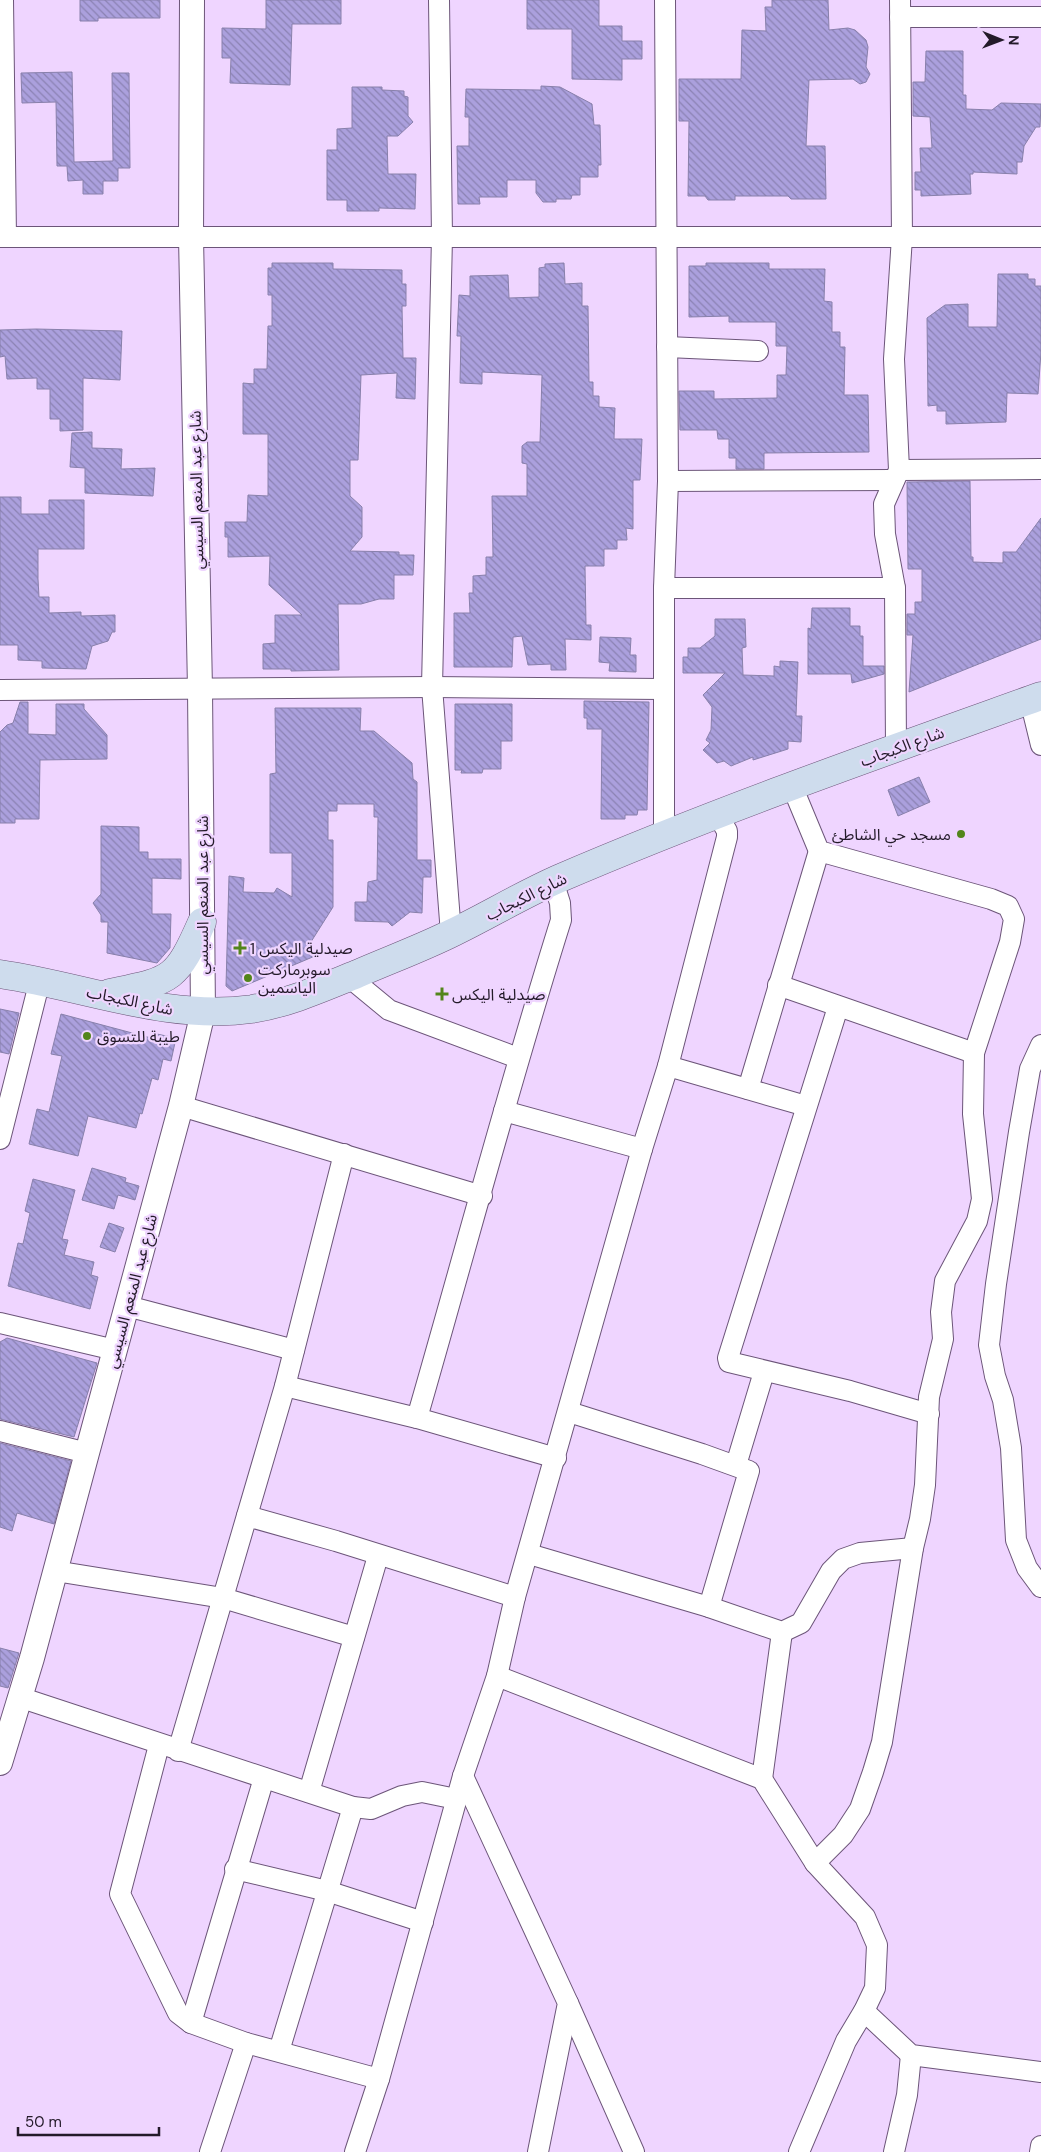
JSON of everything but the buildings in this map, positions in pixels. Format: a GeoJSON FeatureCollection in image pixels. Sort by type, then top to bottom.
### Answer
{"type":"FeatureCollection","features":[{"type":"Feature","properties":{"kind":"main road","name":"شارع الكبجاب"},"geometry":{"type":"LineString","coordinates":[[0,974],[40,980],[172,1010],[202,1012],[253,1008],[308,995],[451,934],[553,881],[664,834],[1035,698]]}},
{"type":"Feature","properties":{"kind":"main road"},"geometry":{"type":"LineString","coordinates":[[104,994],[150,984],[168,977],[185,960],[202,922]]}},
{"type":"Feature","properties":{"kind":"street"},"geometry":{"type":"LineString","coordinates":[[3,0],[3,237],[1041,237]]}},
{"type":"Feature","properties":{"kind":"street","name":"شارع عبد المنعم السيسي"},"geometry":{"type":"LineString","coordinates":[[0,1763],[55,1571],[127,1306],[180,1106],[202,1012],[200,689],[191,237],[192,0]]}},
{"type":"Feature","properties":{"kind":"street"},"geometry":{"type":"LineString","coordinates":[[439,0],[442,237],[432,688],[451,934]]}},
{"type":"Feature","properties":{"kind":"street"},"geometry":{"type":"LineString","coordinates":[[664,834],[664,588],[668,481],[665,0]]}},
{"type":"Feature","properties":{"kind":"street"},"geometry":{"type":"LineString","coordinates":[[896,748],[895,588],[885,534],[884,504],[897,475],[894,359],[902,237],[900,9],[1041,17]]}},
{"type":"Feature","properties":{"kind":"street"},"geometry":{"type":"LineString","coordinates":[[667,347],[758,351]]}},
{"type":"Feature","properties":{"kind":"street"},"geometry":{"type":"LineString","coordinates":[[668,481],[1041,469]]}},
{"type":"Feature","properties":{"kind":"street"},"geometry":{"type":"LineString","coordinates":[[664,588],[895,588]]}},
{"type":"Feature","properties":{"kind":"street"},"geometry":{"type":"LineString","coordinates":[[0,690],[664,689]]}},
{"type":"Feature","properties":{"kind":"street"},"geometry":{"type":"LineString","coordinates":[[1035,698],[1041,745]]}},
{"type":"Feature","properties":{"kind":"street"},"geometry":{"type":"LineString","coordinates":[[748,1088],[819,850],[792,786]]}},
{"type":"Feature","properties":{"kind":"street"},"geometry":{"type":"LineString","coordinates":[[354,2152],[379,2079],[456,1799],[497,1676],[515,1598],[642,1149],[668,1066],[727,837],[727,831],[717,814]]}},
{"type":"Feature","properties":{"kind":"street"},"geometry":{"type":"LineString","coordinates":[[815,1862],[843,1834],[860,1809],[882,1742],[925,1485],[930,1389],[943,1339],[941,1312],[945,1281],[977,1221],[982,1199],[972,1114],[974,1053],[1010,942],[1014,919],[1008,906],[991,899],[819,850]]}},
{"type":"Feature","properties":{"kind":"street"},"geometry":{"type":"LineString","coordinates":[[417,1418],[482,1196],[518,1058],[561,920],[560,903],[553,881]]}},
{"type":"Feature","properties":{"kind":"street"},"geometry":{"type":"LineString","coordinates":[[348,977],[389,1010],[518,1058]]}},
{"type":"Feature","properties":{"kind":"street"},"geometry":{"type":"LineString","coordinates":[[0,1139],[40,980]]}},
{"type":"Feature","properties":{"kind":"street"},"geometry":{"type":"LineString","coordinates":[[778,985],[974,1053]]}},
{"type":"Feature","properties":{"kind":"street"},"geometry":{"type":"LineString","coordinates":[[838,1007],[728,1358],[732,1364],[850,1391],[929,1414]]}},
{"type":"Feature","properties":{"kind":"street"},"geometry":{"type":"LineString","coordinates":[[1041,1045],[1030,1068],[996,1284],[989,1345],[995,1376],[1003,1400],[1010,1448],[1016,1540],[1027,1568],[1041,1587]]}},
{"type":"Feature","properties":{"kind":"street"},"geometry":{"type":"LineString","coordinates":[[668,1066],[806,1106]]}},
{"type":"Feature","properties":{"kind":"street"},"geometry":{"type":"LineString","coordinates":[[180,1106],[482,1196]]}},
{"type":"Feature","properties":{"kind":"street"},"geometry":{"type":"LineString","coordinates":[[504,1111],[642,1149]]}},
{"type":"Feature","properties":{"kind":"street"},"geometry":{"type":"LineString","coordinates":[[178,1751],[285,1386],[344,1154]]}},
{"type":"Feature","properties":{"kind":"street"},"geometry":{"type":"LineString","coordinates":[[127,1306],[294,1350]]}},
{"type":"Feature","properties":{"kind":"street"},"geometry":{"type":"LineString","coordinates":[[0,1323],[115,1350]]}},
{"type":"Feature","properties":{"kind":"street"},"geometry":{"type":"LineString","coordinates":[[736,1465],[764,1372]]}},
{"type":"Feature","properties":{"kind":"street"},"geometry":{"type":"LineString","coordinates":[[285,1386],[417,1418],[556,1458]]}},
{"type":"Feature","properties":{"kind":"street"},"geometry":{"type":"LineString","coordinates":[[569,1412],[746,1468],[749,1476],[709,1607]]}},
{"type":"Feature","properties":{"kind":"street"},"geometry":{"type":"LineString","coordinates":[[0,1431],[87,1453]]}},
{"type":"Feature","properties":{"kind":"street"},"geometry":{"type":"LineString","coordinates":[[247,1516],[336,1541],[378,1556],[515,1598]]}},
{"type":"Feature","properties":{"kind":"street"},"geometry":{"type":"LineString","coordinates":[[529,1554],[709,1607],[782,1632],[801,1623],[831,1570],[844,1560],[860,1553],[913,1548]]}},
{"type":"Feature","properties":{"kind":"street"},"geometry":{"type":"LineString","coordinates":[[309,1792],[378,1556]]}},
{"type":"Feature","properties":{"kind":"street"},"geometry":{"type":"LineString","coordinates":[[55,1571],[223,1598],[354,1637]]}},
{"type":"Feature","properties":{"kind":"street"},"geometry":{"type":"LineString","coordinates":[[762,1779],[782,1632]]}},
{"type":"Feature","properties":{"kind":"street"},"geometry":{"type":"LineString","coordinates":[[497,1676],[762,1779],[815,1862],[865,1917],[877,1945],[875,1988],[846,2041],[799,2152]]}},
{"type":"Feature","properties":{"kind":"street"},"geometry":{"type":"LineString","coordinates":[[19,1697],[178,1751],[353,1807],[371,1809],[402,1796],[422,1792],[456,1799]]}},
{"type":"Feature","properties":{"kind":"street"},"geometry":{"type":"LineString","coordinates":[[159,1744],[120,1894],[178,2013],[191,2023],[246,2043],[279,2050],[379,2079]]}},
{"type":"Feature","properties":{"kind":"street"},"geometry":{"type":"LineString","coordinates":[[463,1776],[568,2003],[634,2152]]}},
{"type":"Feature","properties":{"kind":"street"},"geometry":{"type":"LineString","coordinates":[[191,2023],[235,1869],[264,1778]]}},
{"type":"Feature","properties":{"kind":"street"},"geometry":{"type":"LineString","coordinates":[[279,2050],[353,1807]]}},
{"type":"Feature","properties":{"kind":"street"},"geometry":{"type":"LineString","coordinates":[[235,1869],[327,1891],[423,1922]]}},
{"type":"Feature","properties":{"kind":"street"},"geometry":{"type":"LineString","coordinates":[[538,2152],[568,2003]]}},
{"type":"Feature","properties":{"kind":"street"},"geometry":{"type":"LineString","coordinates":[[864,2011],[911,2054],[1041,2072]]}},
{"type":"Feature","properties":{"kind":"street"},"geometry":{"type":"LineString","coordinates":[[210,2152],[246,2043]]}},
{"type":"Feature","properties":{"kind":"street"},"geometry":{"type":"LineString","coordinates":[[894,2152],[907,2095],[911,2054]]}},
{"type":"Feature","properties":{"kind":"street"},"geometry":{"type":"LineString","coordinates":[[1040,2152],[1041,2146]]}},
{"type":"Feature","properties":{"kind":"place","name":"مسجد حي الشاطئ"},"geometry":{"type":"Point","coordinates":[961,834]}},
{"type":"Feature","properties":{"kind":"place","name":"صيدلية اليكس 1"},"geometry":{"type":"Point","coordinates":[240,948]}},
{"type":"Feature","properties":{"kind":"place","name":"سوبرماركت الياسمين"},"geometry":{"type":"Point","coordinates":[248,978]}},
{"type":"Feature","properties":{"kind":"place","name":"صيدلية اليكس"},"geometry":{"type":"Point","coordinates":[442,994]}},
{"type":"Feature","properties":{"kind":"place","name":"طيبة للتسوق"},"geometry":{"type":"Point","coordinates":[87,1036]}}]}
